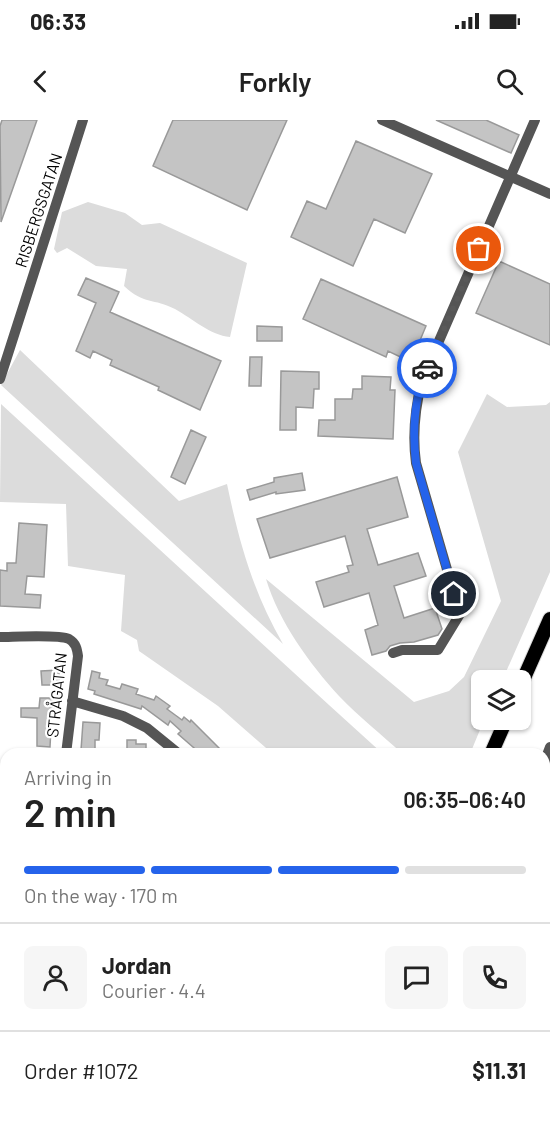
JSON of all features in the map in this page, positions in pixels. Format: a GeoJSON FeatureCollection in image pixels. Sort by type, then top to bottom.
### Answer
{"type":"FeatureCollection","features":[{"type":"Feature","properties":{"kind":"main road"},"geometry":{"type":"LineString","coordinates":[[528,670],[550,620]]}},
{"type":"Feature","properties":{"kind":"main road"},"geometry":{"type":"LineString","coordinates":[[494,748],[502,730]]}},
{"type":"Feature","properties":{"kind":"street","name":"RISBERGSGATAN"},"geometry":{"type":"LineString","coordinates":[[0,379],[83,120]]}},
{"type":"Feature","properties":{"kind":"street"},"geometry":{"type":"LineString","coordinates":[[382,120],[550,194]]}},
{"type":"Feature","properties":{"kind":"street"},"geometry":{"type":"LineString","coordinates":[[393,653],[402,650],[438,650],[460,614],[416,463],[415,406],[422,380],[535,120]]}},
{"type":"Feature","properties":{"kind":"street","name":"STRÅGATAN"},"geometry":{"type":"LineString","coordinates":[[0,637],[69,639],[76,646],[78,656],[67,748]]}},
{"type":"Feature","properties":{"kind":"street"},"geometry":{"type":"LineString","coordinates":[[72,701],[131,720],[147,728],[172,748]]}},
{"type":"Feature","properties":{"kind":"shaded area"},"geometry":{"type":"Polygon","coordinates":[[[88,202],[125,213],[142,225],[160,223],[247,263],[230,337],[209,330],[175,309],[137,296],[124,286],[127,269],[96,266],[67,248],[57,253],[54,249],[62,212],[88,202]]]}},
{"type":"Feature","properties":{"kind":"shaded area"},"geometry":{"type":"Polygon","coordinates":[[[20,350],[179,501],[227,484],[255,586],[283,644],[1,385],[20,350]]]}},
{"type":"Feature","properties":{"kind":"shaded area"},"geometry":{"type":"Polygon","coordinates":[[[487,394],[507,407],[546,405],[550,402],[550,572],[507,670],[471,670],[471,730],[480,730],[472,748],[396,748],[347,704],[317,670],[287,626],[266,579],[414,702],[449,691],[464,677],[501,601],[458,452],[487,394]]]}},
{"type":"Feature","properties":{"kind":"shaded area"},"geometry":{"type":"Polygon","coordinates":[[[1,404],[376,748],[266,748],[218,706],[139,651],[137,640],[121,631],[125,575],[68,566],[66,504],[0,502],[1,404]]]}},
{"type":"Feature","properties":{"kind":"building"},"geometry":{"type":"Polygon","coordinates":[[[2,120],[37,120],[1,222],[0,126],[2,120]]]}},
{"type":"Feature","properties":{"kind":"building"},"geometry":{"type":"Polygon","coordinates":[[[173,120],[287,120],[247,210],[153,166],[173,120]]]}},
{"type":"Feature","properties":{"kind":"building"},"geometry":{"type":"Polygon","coordinates":[[[436,120],[486,120],[519,135],[511,153],[436,120]]]}},
{"type":"Feature","properties":{"kind":"building"},"geometry":{"type":"Polygon","coordinates":[[[356,141],[432,174],[405,233],[374,219],[353,266],[291,237],[307,201],[326,209],[356,141]]]}},
{"type":"Feature","properties":{"kind":"building"},"geometry":{"type":"Polygon","coordinates":[[[499,261],[550,284],[550,345],[476,313],[499,261]]]}},
{"type":"Feature","properties":{"kind":"building"},"geometry":{"type":"Polygon","coordinates":[[[86,278],[119,292],[110,312],[221,361],[200,410],[158,390],[159,387],[110,365],[112,360],[93,351],[90,358],[76,351],[96,303],[78,295],[86,278]]]}},
{"type":"Feature","properties":{"kind":"building"},"geometry":{"type":"Polygon","coordinates":[[[321,279],[426,326],[411,362],[388,351],[386,357],[303,319],[321,279]]]}},
{"type":"Feature","properties":{"kind":"building"},"geometry":{"type":"Polygon","coordinates":[[[257,326],[282,327],[282,341],[257,341],[257,326]]]}},
{"type":"Feature","properties":{"kind":"building"},"geometry":{"type":"Polygon","coordinates":[[[250,357],[262,357],[261,386],[249,386],[250,357]]]}},
{"type":"Feature","properties":{"kind":"building"},"geometry":{"type":"Polygon","coordinates":[[[281,371],[319,372],[319,389],[314,389],[313,408],[296,407],[296,430],[280,430],[281,371]]]}},
{"type":"Feature","properties":{"kind":"building"},"geometry":{"type":"Polygon","coordinates":[[[362,376],[391,377],[390,390],[395,390],[393,439],[318,436],[319,420],[335,420],[335,399],[352,399],[353,389],[362,389],[362,376]]]}},
{"type":"Feature","properties":{"kind":"building"},"geometry":{"type":"Polygon","coordinates":[[[191,430],[206,437],[185,484],[171,477],[191,430]]]}},
{"type":"Feature","properties":{"kind":"building"},"geometry":{"type":"Polygon","coordinates":[[[302,473],[305,490],[276,494],[276,492],[250,500],[247,490],[274,482],[274,478],[302,473]]]}},
{"type":"Feature","properties":{"kind":"building"},"geometry":{"type":"Polygon","coordinates":[[[397,477],[408,517],[367,529],[378,565],[418,553],[426,576],[394,586],[404,618],[435,608],[442,629],[438,635],[390,646],[386,651],[372,655],[365,630],[378,625],[369,593],[324,607],[316,582],[349,572],[347,566],[353,565],[345,536],[270,558],[257,519],[397,477]]]}},
{"type":"Feature","properties":{"kind":"building"},"geometry":{"type":"Polygon","coordinates":[[[19,523],[47,525],[44,577],[27,576],[25,594],[41,595],[40,608],[0,606],[0,570],[7,571],[7,563],[16,563],[19,523]]]}},
{"type":"Feature","properties":{"kind":"building"},"geometry":{"type":"Polygon","coordinates":[[[59,670],[60,685],[42,685],[41,671],[59,670]]]}},
{"type":"Feature","properties":{"kind":"building"},"geometry":{"type":"Polygon","coordinates":[[[92,671],[100,673],[99,678],[108,680],[106,685],[120,689],[122,684],[138,689],[136,694],[154,700],[156,696],[170,706],[167,709],[182,720],[184,717],[190,722],[191,720],[219,748],[194,748],[178,734],[181,731],[170,721],[168,725],[142,706],[141,709],[94,694],[95,691],[88,689],[92,671]]]}},
{"type":"Feature","properties":{"kind":"building"},"geometry":{"type":"Polygon","coordinates":[[[40,698],[54,698],[54,714],[48,714],[48,728],[51,728],[50,747],[37,746],[37,718],[21,717],[21,708],[39,708],[40,698]]]}},
{"type":"Feature","properties":{"kind":"building"},"geometry":{"type":"Polygon","coordinates":[[[83,722],[100,723],[99,740],[95,740],[95,748],[81,748],[83,722]]]}},
{"type":"Feature","properties":{"kind":"building"},"geometry":{"type":"Polygon","coordinates":[[[127,740],[136,740],[136,744],[146,744],[146,748],[127,748],[127,740]]]}},
{"type":"Feature","properties":{"kind":"way so far"},"geometry":{"type":"LineString","coordinates":[[427,368],[479,249]]}},
{"type":"Feature","properties":{"kind":"route"},"geometry":{"type":"LineString","coordinates":[[427,368],[415,406],[416,463],[454,594]]}}]}
